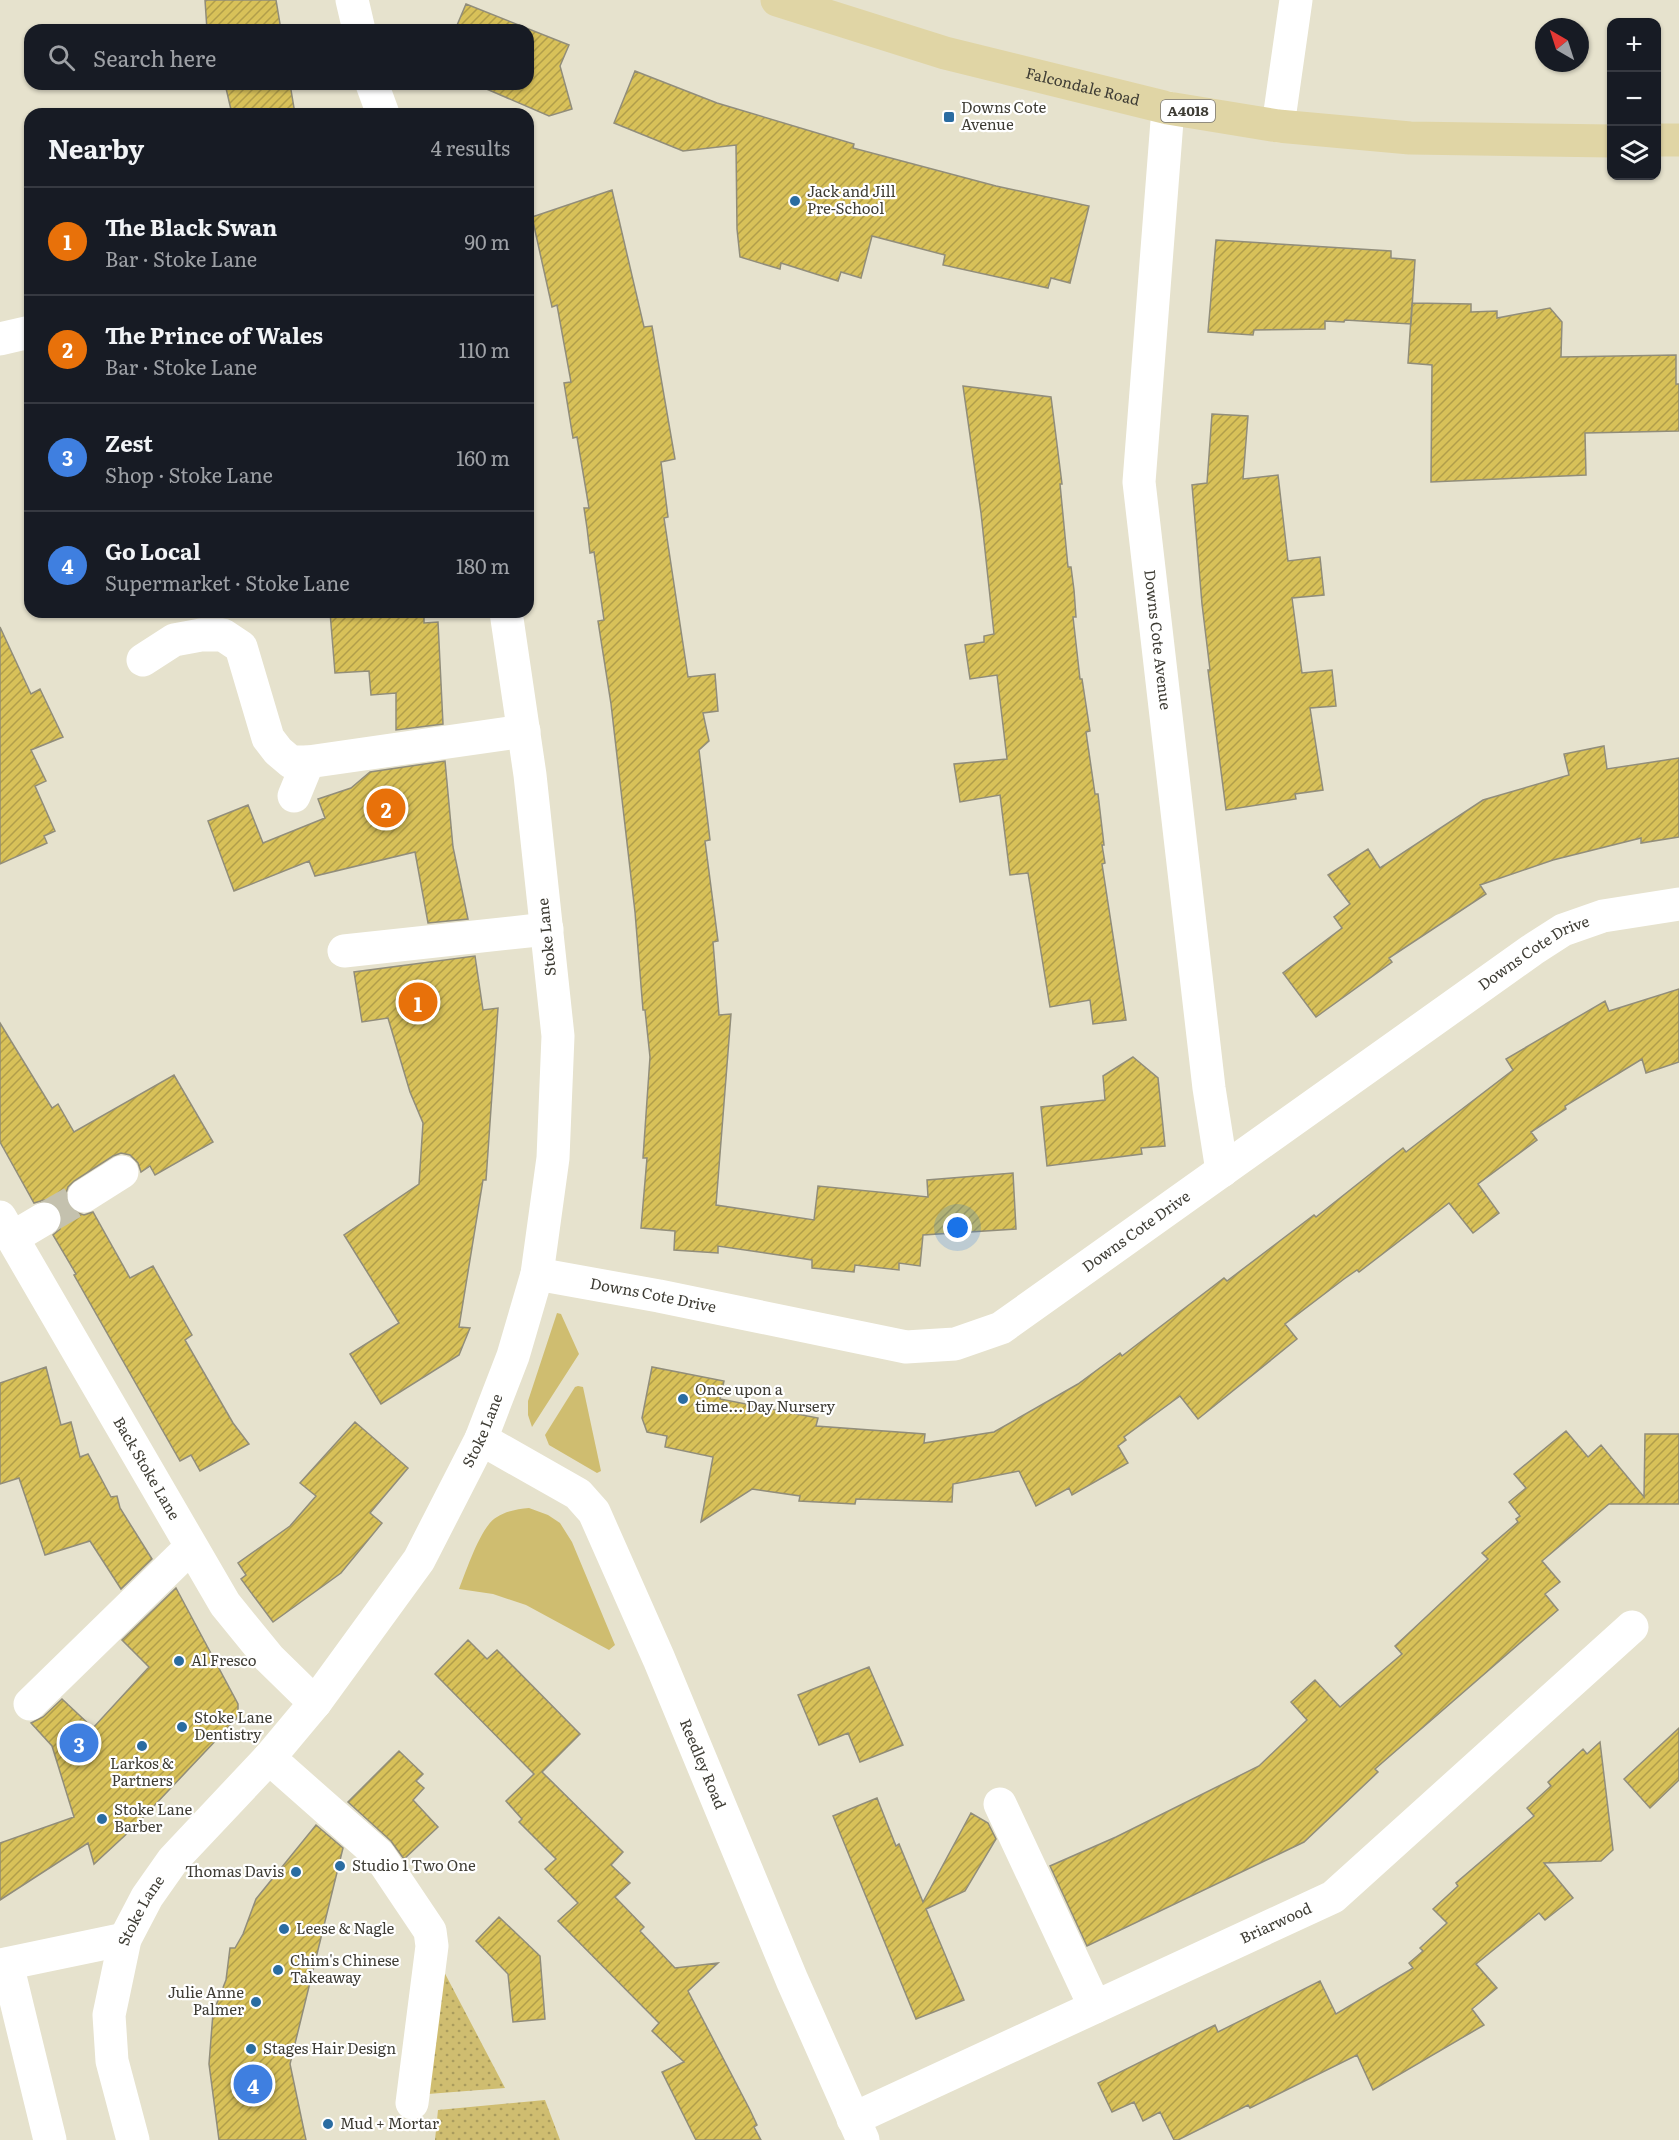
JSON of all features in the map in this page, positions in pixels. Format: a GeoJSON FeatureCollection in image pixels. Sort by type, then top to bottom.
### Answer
{"type":"FeatureCollection","features":[{"type":"Feature","properties":{"kind":"main road","name":"Falcondale Road"},"geometry":{"type":"LineString","coordinates":[[777,0],[945,53],[1168,108],[1278,126],[1410,138],[1607,141]]}},
{"type":"Feature","properties":{"kind":"main road"},"geometry":{"type":"LineString","coordinates":[[1661,141],[1679,140]]}},
{"type":"Feature","properties":{"kind":"street"},"geometry":{"type":"LineString","coordinates":[[1278,126],[1296,0]]}},
{"type":"Feature","properties":{"kind":"street"},"geometry":{"type":"LineString","coordinates":[[374,90],[381,108]]}},
{"type":"Feature","properties":{"kind":"street","name":"Downs Cote Avenue"},"geometry":{"type":"LineString","coordinates":[[1168,108],[1139,482],[1209,1088],[1222,1171]]}},
{"type":"Feature","properties":{"kind":"street"},"geometry":{"type":"LineString","coordinates":[[0,339],[24,333]]}},
{"type":"Feature","properties":{"kind":"street","name":"Stoke Lane"},"geometry":{"type":"LineString","coordinates":[[133,2140],[112,2061],[109,2014],[125,1939],[147,1897],[173,1860],[269,1758],[315,1703],[419,1560],[481,1439],[513,1356],[537,1274],[553,1158],[558,1036],[524,731],[507,618]]}},
{"type":"Feature","properties":{"kind":"street"},"geometry":{"type":"LineString","coordinates":[[143,660],[174,640],[223,634],[241,647],[268,738],[278,752],[291,762],[308,762],[524,731]]}},
{"type":"Feature","properties":{"kind":"street"},"geometry":{"type":"LineString","coordinates":[[294,796],[308,762]]}},
{"type":"Feature","properties":{"kind":"street","name":"Downs Cote Drive"},"geometry":{"type":"LineString","coordinates":[[537,1274],[659,1296],[906,1347],[955,1344],[1001,1328],[1563,930],[1603,916],[1679,904]]}},
{"type":"Feature","properties":{"kind":"street"},"geometry":{"type":"LineString","coordinates":[[344,951],[547,929]]}},
{"type":"Feature","properties":{"kind":"street"},"geometry":{"type":"LineString","coordinates":[[84,1196],[122,1173]]}},
{"type":"Feature","properties":{"kind":"street"},"geometry":{"type":"LineString","coordinates":[[6,1227],[44,1219]]}},
{"type":"Feature","properties":{"kind":"street","name":"Back Stoke Lane"},"geometry":{"type":"LineString","coordinates":[[6,1227],[225,1604],[269,1658],[315,1703]]}},
{"type":"Feature","properties":{"kind":"street","name":"Reedley Road"},"geometry":{"type":"LineString","coordinates":[[481,1439],[578,1494],[594,1512],[655,1649],[792,1980],[858,2130]]}},
{"type":"Feature","properties":{"kind":"street"},"geometry":{"type":"LineString","coordinates":[[30,1704],[191,1547]]}},
{"type":"Feature","properties":{"kind":"street","name":"Briarwood"},"geometry":{"type":"LineString","coordinates":[[858,2130],[1095,2007],[1333,1897],[1632,1627]]}},
{"type":"Feature","properties":{"kind":"street"},"geometry":{"type":"LineString","coordinates":[[269,1758],[379,1855],[430,1931],[432,1946],[412,2103]]}},
{"type":"Feature","properties":{"kind":"street"},"geometry":{"type":"LineString","coordinates":[[1000,1804],[1095,2007]]}},
{"type":"Feature","properties":{"kind":"street"},"geometry":{"type":"LineString","coordinates":[[50,2140],[3,1964],[125,1939]]}},
{"type":"Feature","properties":{"kind":"shaded area"},"geometry":{"type":"Polygon","coordinates":[[[557,1313],[561,1314],[579,1354],[532,1427],[528,1415],[528,1401],[557,1313]]]}},
{"type":"Feature","properties":{"kind":"shaded area"},"geometry":{"type":"Polygon","coordinates":[[[575,1387],[583,1387],[601,1471],[597,1473],[549,1445],[545,1435],[575,1387]]]}},
{"type":"Feature","properties":{"kind":"shaded area"},"geometry":{"type":"Polygon","coordinates":[[[529,1508],[548,1515],[560,1523],[572,1542],[615,1645],[609,1650],[526,1605],[493,1594],[459,1589],[485,1529],[491,1522],[508,1512],[529,1508]]]}},
{"type":"Feature","properties":{"kind":"shaded area"},"geometry":{"type":"Polygon","coordinates":[[[441,1966],[505,2088],[428,2094],[441,1966]]]}},
{"type":"Feature","properties":{"kind":"shaded area"},"geometry":{"type":"Polygon","coordinates":[[[545,2100],[560,2140],[435,2140],[438,2110],[545,2100]]]}},
{"type":"Feature","properties":{"kind":"building"},"geometry":{"type":"Polygon","coordinates":[[[205,0],[276,0],[280,24],[207,24],[205,0]]]}},
{"type":"Feature","properties":{"kind":"building"},"geometry":{"type":"Polygon","coordinates":[[[466,4],[516,24],[458,24],[466,4]]]}},
{"type":"Feature","properties":{"kind":"building"},"geometry":{"type":"Polygon","coordinates":[[[534,31],[569,45],[560,66],[572,109],[549,116],[489,90],[534,90],[534,31]]]}},
{"type":"Feature","properties":{"kind":"building"},"geometry":{"type":"Polygon","coordinates":[[[635,71],[717,103],[854,144],[853,148],[996,186],[1089,206],[1070,283],[1051,278],[1048,288],[943,265],[945,255],[872,236],[861,278],[841,272],[838,281],[781,263],[780,269],[740,257],[737,229],[736,145],[683,151],[614,123],[635,71]]]}},
{"type":"Feature","properties":{"kind":"building"},"geometry":{"type":"Polygon","coordinates":[[[226,90],[291,90],[294,108],[231,108],[226,90]]]}},
{"type":"Feature","properties":{"kind":"building"},"geometry":{"type":"Polygon","coordinates":[[[612,190],[644,327],[652,326],[675,459],[661,462],[668,517],[664,518],[688,677],[715,674],[718,711],[703,713],[709,741],[699,750],[710,840],[705,841],[718,941],[713,942],[719,1015],[731,1014],[716,1205],[814,1220],[818,1186],[928,1197],[927,1180],[1013,1173],[1016,1229],[923,1235],[920,1266],[899,1263],[899,1270],[855,1265],[854,1272],[812,1268],[812,1260],[718,1246],[718,1253],[674,1250],[675,1231],[641,1228],[647,1158],[643,1158],[650,1057],[645,1010],[643,1010],[635,912],[611,704],[598,621],[604,620],[594,552],[590,553],[584,508],[589,508],[577,437],[573,438],[564,383],[571,382],[557,305],[552,307],[534,226],[534,216],[612,190]]]}},
{"type":"Feature","properties":{"kind":"building"},"geometry":{"type":"Polygon","coordinates":[[[1216,240],[1391,251],[1391,258],[1415,260],[1411,324],[1345,320],[1344,322],[1325,321],[1325,329],[1254,330],[1253,335],[1208,332],[1216,240]]]}},
{"type":"Feature","properties":{"kind":"building"},"geometry":{"type":"Polygon","coordinates":[[[1412,303],[1471,304],[1471,312],[1497,311],[1497,318],[1550,308],[1562,322],[1561,357],[1676,355],[1676,384],[1679,384],[1679,431],[1585,433],[1586,475],[1431,482],[1432,365],[1408,363],[1412,303]]]}},
{"type":"Feature","properties":{"kind":"building"},"geometry":{"type":"Polygon","coordinates":[[[963,386],[1051,397],[1062,484],[1060,484],[1068,567],[1071,567],[1074,590],[1076,617],[1073,617],[1080,679],[1082,679],[1090,731],[1086,732],[1095,794],[1098,794],[1104,845],[1102,845],[1105,863],[1102,864],[1126,1020],[1093,1024],[1090,1000],[1050,1007],[1028,873],[1010,875],[1000,795],[960,802],[954,764],[1007,759],[997,675],[970,679],[965,645],[984,642],[984,636],[994,634],[981,513],[963,386]]]}},
{"type":"Feature","properties":{"kind":"building"},"geometry":{"type":"Polygon","coordinates":[[[1212,414],[1248,416],[1243,479],[1278,475],[1288,561],[1320,557],[1324,595],[1292,598],[1302,673],[1332,670],[1336,706],[1310,708],[1323,790],[1295,794],[1296,799],[1226,810],[1208,670],[1210,670],[1192,485],[1207,483],[1212,414]]]}},
{"type":"Feature","properties":{"kind":"building"},"geometry":{"type":"Polygon","coordinates":[[[330,618],[424,618],[424,623],[438,622],[443,724],[396,730],[396,693],[371,695],[369,671],[335,673],[330,618]]]}},
{"type":"Feature","properties":{"kind":"building"},"geometry":{"type":"Polygon","coordinates":[[[0,627],[31,694],[40,689],[63,737],[31,750],[46,781],[35,786],[55,831],[44,836],[47,843],[0,864],[0,627]]]}},
{"type":"Feature","properties":{"kind":"building"},"geometry":{"type":"Polygon","coordinates":[[[1604,746],[1607,769],[1679,758],[1679,837],[1641,843],[1641,838],[1553,860],[1480,885],[1486,894],[1389,958],[1392,962],[1316,1017],[1283,973],[1342,928],[1334,917],[1350,904],[1328,875],[1368,849],[1380,868],[1483,800],[1569,775],[1564,754],[1604,746]]]}},
{"type":"Feature","properties":{"kind":"building"},"geometry":{"type":"Polygon","coordinates":[[[445,761],[453,847],[468,919],[428,923],[415,852],[315,876],[309,861],[234,891],[208,821],[248,805],[263,843],[325,818],[318,799],[351,788],[370,772],[445,761]]]}},
{"type":"Feature","properties":{"kind":"building"},"geometry":{"type":"Polygon","coordinates":[[[475,956],[483,1010],[498,1008],[486,1180],[483,1180],[459,1327],[470,1328],[459,1355],[381,1404],[350,1354],[399,1323],[344,1235],[419,1184],[423,1123],[410,1092],[388,1018],[362,1022],[354,972],[475,956]]]}},
{"type":"Feature","properties":{"kind":"building"},"geometry":{"type":"Polygon","coordinates":[[[1679,989],[1679,1062],[1646,1073],[1642,1059],[1565,1106],[1566,1109],[1531,1132],[1537,1140],[1478,1184],[1499,1213],[1473,1233],[1449,1203],[1359,1272],[1357,1270],[1344,1279],[1285,1324],[1297,1339],[1198,1419],[1180,1396],[1124,1437],[1126,1440],[1118,1446],[1128,1463],[1072,1495],[1069,1488],[1036,1506],[1019,1471],[953,1484],[952,1502],[856,1499],[855,1504],[799,1501],[800,1496],[752,1489],[701,1522],[713,1457],[665,1447],[667,1436],[647,1432],[642,1418],[652,1367],[724,1381],[720,1399],[818,1418],[816,1426],[925,1434],[924,1443],[994,1432],[1078,1384],[1120,1353],[1122,1356],[1224,1278],[1227,1281],[1314,1215],[1316,1217],[1403,1148],[1406,1152],[1513,1070],[1506,1059],[1605,1001],[1609,1011],[1679,989]]]}},
{"type":"Feature","properties":{"kind":"building"},"geometry":{"type":"Polygon","coordinates":[[[0,1023],[52,1108],[58,1104],[74,1132],[174,1075],[213,1142],[155,1175],[150,1166],[141,1172],[138,1163],[130,1155],[121,1153],[74,1181],[68,1187],[65,1196],[68,1205],[75,1212],[84,1215],[93,1212],[130,1278],[153,1266],[192,1335],[185,1340],[233,1423],[249,1444],[200,1471],[191,1455],[180,1461],[74,1275],[76,1274],[53,1235],[60,1229],[63,1219],[60,1209],[53,1202],[44,1200],[34,1203],[0,1142],[0,1023]]]}},
{"type":"Feature","properties":{"kind":"building"},"geometry":{"type":"Polygon","coordinates":[[[1133,1057],[1158,1078],[1165,1146],[1141,1148],[1142,1154],[1047,1166],[1041,1107],[1105,1100],[1103,1076],[1133,1057]]]}},
{"type":"Feature","properties":{"kind":"building"},"geometry":{"type":"Polygon","coordinates":[[[46,1367],[61,1425],[71,1422],[80,1457],[88,1454],[111,1497],[117,1496],[120,1508],[152,1559],[121,1589],[90,1541],[45,1555],[19,1478],[0,1484],[0,1383],[46,1367]]]}},
{"type":"Feature","properties":{"kind":"building"},"geometry":{"type":"Polygon","coordinates":[[[355,1422],[408,1468],[370,1513],[382,1523],[341,1573],[273,1622],[241,1579],[246,1575],[238,1563],[290,1526],[316,1496],[300,1483],[355,1422]]]}},
{"type":"Feature","properties":{"kind":"building"},"geometry":{"type":"Polygon","coordinates":[[[1566,1431],[1588,1457],[1601,1445],[1644,1497],[1645,1434],[1679,1434],[1679,1504],[1609,1504],[1542,1561],[1560,1582],[1545,1594],[1558,1610],[1375,1769],[1378,1772],[1304,1842],[1087,1946],[1050,1866],[1116,1837],[1259,1766],[1307,1720],[1291,1702],[1315,1680],[1340,1707],[1402,1654],[1395,1646],[1488,1559],[1482,1553],[1518,1522],[1516,1519],[1520,1516],[1509,1502],[1526,1488],[1514,1474],[1566,1431]]]}},
{"type":"Feature","properties":{"kind":"building"},"geometry":{"type":"Polygon","coordinates":[[[176,1588],[238,1704],[238,1717],[133,1828],[94,1864],[88,1843],[0,1900],[0,1843],[74,1817],[52,1746],[31,1723],[43,1717],[62,1699],[93,1728],[149,1667],[122,1640],[176,1588]]]}},
{"type":"Feature","properties":{"kind":"building"},"geometry":{"type":"Polygon","coordinates":[[[468,1640],[487,1659],[497,1650],[580,1734],[542,1772],[623,1852],[611,1865],[630,1883],[615,1897],[644,1927],[640,1931],[675,1968],[718,1963],[688,1991],[750,2110],[757,2125],[754,2127],[761,2140],[696,2140],[662,2072],[684,2062],[652,2031],[659,2023],[558,1921],[578,1903],[545,1869],[556,1859],[519,1822],[522,1819],[506,1801],[534,1774],[435,1674],[468,1640]]]}},
{"type":"Feature","properties":{"kind":"building"},"geometry":{"type":"Polygon","coordinates":[[[869,1667],[903,1745],[860,1762],[848,1733],[819,1745],[798,1695],[869,1667]]]}},
{"type":"Feature","properties":{"kind":"building"},"geometry":{"type":"Polygon","coordinates":[[[1679,1728],[1679,1780],[1650,1808],[1624,1779],[1679,1728]]]}},
{"type":"Feature","properties":{"kind":"building"},"geometry":{"type":"Polygon","coordinates":[[[1600,1742],[1613,1850],[1601,1861],[1544,1863],[1573,1898],[1545,1920],[1539,1913],[1476,1964],[1497,1988],[1472,2009],[1484,2025],[1373,2090],[1357,2055],[1250,2108],[1248,2105],[1178,2140],[1174,2140],[1160,2112],[1143,2121],[1134,2102],[1112,2112],[1098,2083],[1215,2025],[1218,2032],[1320,1981],[1336,2014],[1413,1968],[1409,1963],[1423,1951],[1420,1948],[1447,1923],[1433,1909],[1458,1886],[1456,1883],[1534,1816],[1527,1808],[1551,1786],[1548,1782],[1583,1749],[1587,1754],[1600,1742]]]}},
{"type":"Feature","properties":{"kind":"building"},"geometry":{"type":"Polygon","coordinates":[[[399,1751],[423,1774],[416,1781],[424,1788],[413,1800],[438,1827],[404,1859],[391,1841],[348,1802],[399,1751]]]}},
{"type":"Feature","properties":{"kind":"building"},"geometry":{"type":"Polygon","coordinates":[[[877,1798],[896,1846],[899,1844],[923,1902],[971,1813],[988,1823],[996,1839],[965,1891],[926,1909],[964,2000],[916,2019],[833,1816],[877,1798]]]}},
{"type":"Feature","properties":{"kind":"building"},"geometry":{"type":"Polygon","coordinates":[[[316,1825],[343,1848],[290,2064],[306,2140],[219,2140],[209,2064],[213,2013],[226,1980],[230,1948],[235,1948],[243,1934],[256,1899],[316,1825]]]}},
{"type":"Feature","properties":{"kind":"building"},"geometry":{"type":"Polygon","coordinates":[[[499,1917],[540,1956],[545,2019],[513,2022],[508,1974],[476,1941],[499,1917]]]}},
{"type":"Feature","properties":{"kind":"tunnel"},"geometry":{"type":"LineString","coordinates":[[44,1219],[84,1196]]}},
{"type":"Feature","properties":{"kind":"place","name":"Downs Cote Avenue"},"geometry":{"type":"Point","coordinates":[949,117]}},
{"type":"Feature","properties":{"kind":"place","name":"Jack and Jill Pre-School"},"geometry":{"type":"Point","coordinates":[795,201]}},
{"type":"Feature","properties":{"kind":"place","name":"The Prince of Wales"},"geometry":{"type":"Point","coordinates":[386,808]}},
{"type":"Feature","properties":{"kind":"place","name":"The Black Swan"},"geometry":{"type":"Point","coordinates":[418,1002]}},
{"type":"Feature","properties":{"kind":"place","name":"Once upon a time... Day Nursery"},"geometry":{"type":"Point","coordinates":[683,1399]}},
{"type":"Feature","properties":{"kind":"place","name":"Al Fresco"},"geometry":{"type":"Point","coordinates":[179,1661]}},
{"type":"Feature","properties":{"kind":"place","name":"Stoke Lane Dentistry"},"geometry":{"type":"Point","coordinates":[182,1727]}},
{"type":"Feature","properties":{"kind":"place","name":"Zest"},"geometry":{"type":"Point","coordinates":[79,1743]}},
{"type":"Feature","properties":{"kind":"place","name":"Larkos & Partners"},"geometry":{"type":"Point","coordinates":[142,1746]}},
{"type":"Feature","properties":{"kind":"place","name":"Stoke Lane Barber"},"geometry":{"type":"Point","coordinates":[102,1819]}},
{"type":"Feature","properties":{"kind":"place","name":"Studio 1 Two One"},"geometry":{"type":"Point","coordinates":[340,1866]}},
{"type":"Feature","properties":{"kind":"place","name":"Thomas Davis"},"geometry":{"type":"Point","coordinates":[296,1872]}},
{"type":"Feature","properties":{"kind":"place","name":"Leese & Nagle"},"geometry":{"type":"Point","coordinates":[284,1929]}},
{"type":"Feature","properties":{"kind":"place","name":"Chim's Chinese Takeaway"},"geometry":{"type":"Point","coordinates":[278,1970]}},
{"type":"Feature","properties":{"kind":"place","name":"Julie Anne Palmer"},"geometry":{"type":"Point","coordinates":[256,2002]}},
{"type":"Feature","properties":{"kind":"place","name":"Stages Hair Design"},"geometry":{"type":"Point","coordinates":[251,2049]}},
{"type":"Feature","properties":{"kind":"place","name":"Go Local"},"geometry":{"type":"Point","coordinates":[253,2084]}},
{"type":"Feature","properties":{"kind":"place","name":"Mud + Mortar"},"geometry":{"type":"Point","coordinates":[328,2124]}}]}
